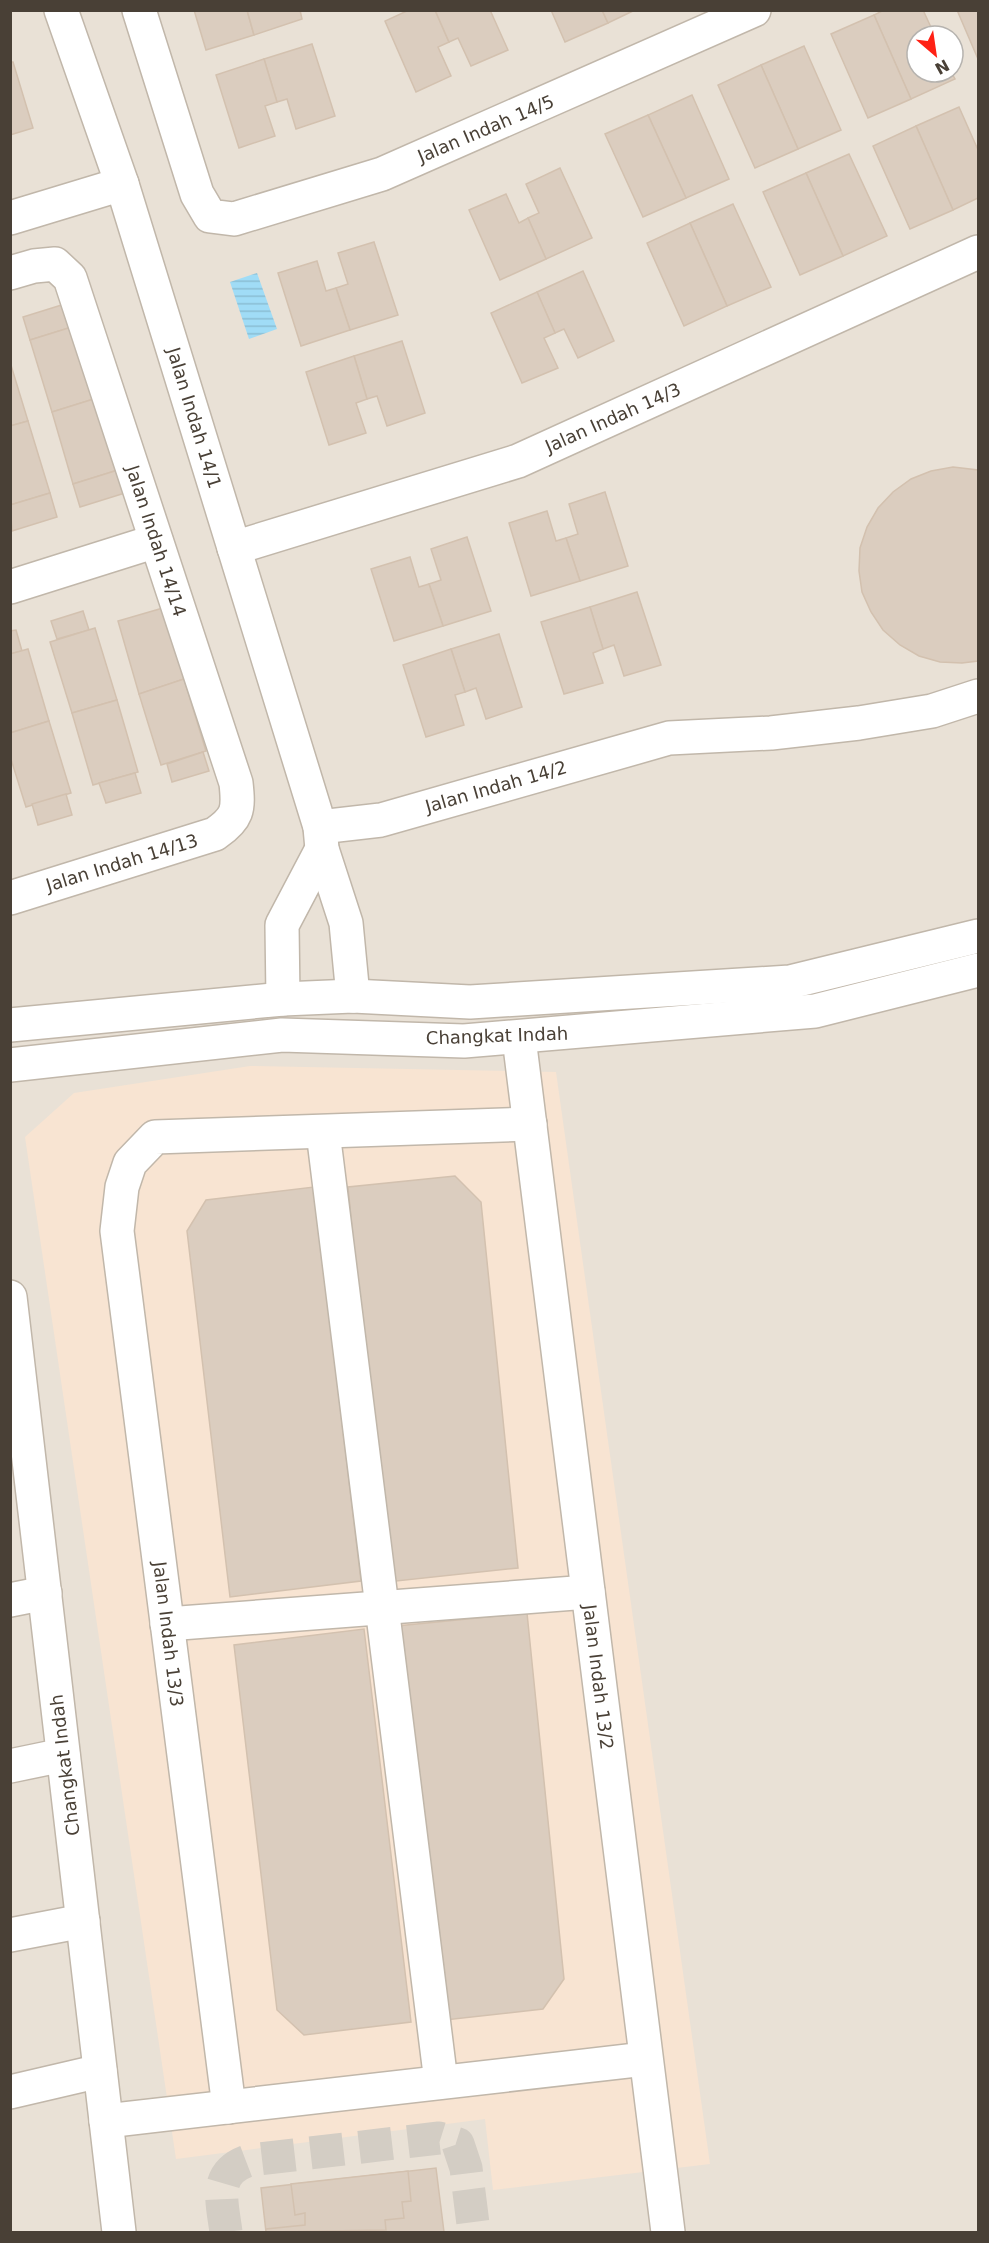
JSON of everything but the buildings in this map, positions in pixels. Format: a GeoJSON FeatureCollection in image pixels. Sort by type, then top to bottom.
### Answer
{"type":"FeatureCollection","features":[{"type":"Feature","properties":{"kind":"street","name":"Jalan Indah 14/1"},"geometry":{"type":"LineString","coordinates":[[62,10],[122,184],[346,922],[353,996]]}},
{"type":"Feature","properties":{"kind":"street","name":"Jalan Indah 14/5"},"geometry":{"type":"LineString","coordinates":[[139,10],[197,194],[210,216],[234,219],[382,174],[754,10]]}},
{"type":"Feature","properties":{"kind":"street"},"geometry":{"type":"LineString","coordinates":[[10,218],[122,184]]}},
{"type":"Feature","properties":{"kind":"street","name":"Jalan Indah 14/3"},"geometry":{"type":"LineString","coordinates":[[234,548],[518,461],[978,252]]}},
{"type":"Feature","properties":{"kind":"street","name":"Jalan Indah 14/14"},"geometry":{"type":"LineString","coordinates":[[10,273],[34,266],[55,264],[70,278],[237,783],[239,805],[231,823]]}},
{"type":"Feature","properties":{"kind":"street"},"geometry":{"type":"LineString","coordinates":[[10,586],[156,541]]}},
{"type":"Feature","properties":{"kind":"street","name":"Jalan Indah 14/2"},"geometry":{"type":"LineString","coordinates":[[321,838],[669,738],[771,733],[859,723],[932,711],[978,696]]}},
{"type":"Feature","properties":{"kind":"street","name":"Jalan Indah 14/13"},"geometry":{"type":"LineString","coordinates":[[10,898],[195,841],[215,834],[231,823]]}},
{"type":"Feature","properties":{"kind":"street"},"geometry":{"type":"LineString","coordinates":[[283,999],[282,925],[321,838]]}},
{"type":"Feature","properties":{"kind":"street","name":"Changkat Indah"},"geometry":{"type":"LineString","coordinates":[[10,1025],[283,999],[353,996],[470,1002],[790,982],[978,936]]}},
{"type":"Feature","properties":{"kind":"street","name":"Changkat Indah"},"geometry":{"type":"LineString","coordinates":[[10,1065],[282,1035],[464,1041],[519,1038],[827,1009],[978,970]]}},
{"type":"Feature","properties":{"kind":"street","name":"Jalan Indah 13/2"},"geometry":{"type":"LineString","coordinates":[[519,1038],[666,2231]]}},
{"type":"Feature","properties":{"kind":"street"},"geometry":{"type":"LineString","coordinates":[[441,2082],[323,1132],[530,1124]]}},
{"type":"Feature","properties":{"kind":"street","name":"Jalan Indah 13/3"},"geometry":{"type":"LineString","coordinates":[[229,2107],[117,1231],[122,1187],[130,1163],[155,1137],[323,1132]]}},
{"type":"Feature","properties":{"kind":"street","name":"Changkat Indah"},"geometry":{"type":"LineString","coordinates":[[10,1297],[18,1431],[45,1593],[119,2232]]}},
{"type":"Feature","properties":{"kind":"street"},"geometry":{"type":"LineString","coordinates":[[167,1624],[588,1592]]}},
{"type":"Feature","properties":{"kind":"street"},"geometry":{"type":"LineString","coordinates":[[10,1600],[45,1593]]}},
{"type":"Feature","properties":{"kind":"street"},"geometry":{"type":"LineString","coordinates":[[10,1766],[63,1755]]}},
{"type":"Feature","properties":{"kind":"street"},"geometry":{"type":"LineString","coordinates":[[10,1935],[83,1921]]}},
{"type":"Feature","properties":{"kind":"street"},"geometry":{"type":"LineString","coordinates":[[106,2121],[645,2059]]}},
{"type":"Feature","properties":{"kind":"street"},"geometry":{"type":"LineString","coordinates":[[10,2092],[100,2071]]}},
{"type":"Feature","properties":{"kind":"shaded area"},"geometry":{"type":"Polygon","coordinates":[[[11,11],[978,11],[978,2232],[11,2232],[11,11]]]}},
{"type":"Feature","properties":{"kind":"shaded area"},"geometry":{"type":"Polygon","coordinates":[[[250,1066],[556,1072],[710,2164],[493,2190],[485,2119],[176,2159],[25,1137],[74,1093],[250,1066]]]}},
{"type":"Feature","properties":{"kind":"water"},"geometry":{"type":"Polygon","coordinates":[[[257,273],[277,329],[249,339],[230,282],[257,273]]]}},
{"type":"Feature","properties":{"kind":"tunnel"},"geometry":{"type":"LineString","coordinates":[[226,2232],[222,2189],[230,2172],[238,2165],[250,2160],[439,2138],[458,2144],[466,2168],[474,2232]]}}]}
